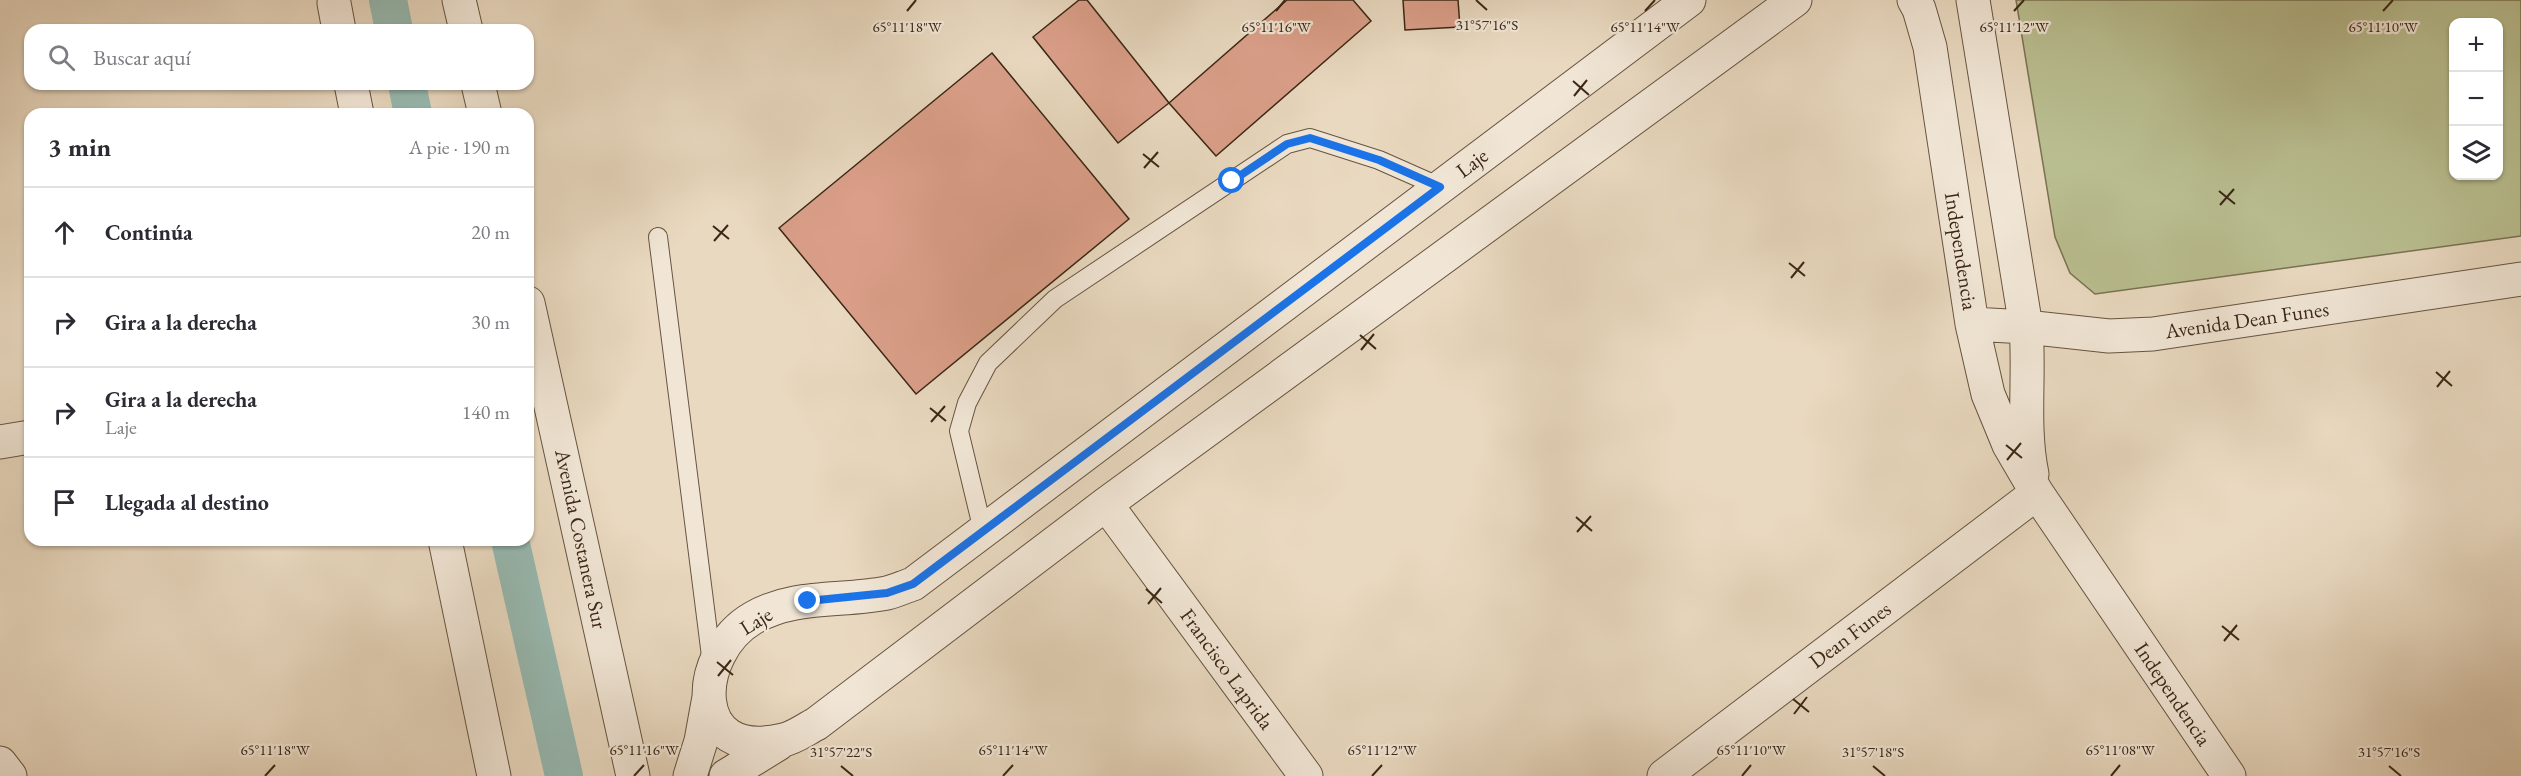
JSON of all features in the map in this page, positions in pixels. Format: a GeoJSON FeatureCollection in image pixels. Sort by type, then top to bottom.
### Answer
{"type":"FeatureCollection","features":[{"type":"Feature","properties":{"kind":"street"},"geometry":{"type":"LineString","coordinates":[[459,0],[465,24]]}},
{"type":"Feature","properties":{"kind":"street","name":"Laje"},"geometry":{"type":"LineString","coordinates":[[690,776],[701,741],[711,681],[728,641],[751,619],[776,607],[808,601],[887,593],[913,584],[1689,0]]}},
{"type":"Feature","properties":{"kind":"street"},"geometry":{"type":"LineString","coordinates":[[726,776],[784,740],[816,724],[1106,504],[1795,0]]}},
{"type":"Feature","properties":{"kind":"street","name":"Independencia"},"geometry":{"type":"LineString","coordinates":[[1914,0],[1919,9],[1930,47],[1972,324],[1988,394],[2009,446],[2037,494],[2229,776]]}},
{"type":"Feature","properties":{"kind":"street","name":"Independencia"},"geometry":{"type":"LineString","coordinates":[[1973,0],[2025,327],[2028,357],[2029,460],[2037,494]]}},
{"type":"Feature","properties":{"kind":"street"},"geometry":{"type":"LineString","coordinates":[[352,90],[356,108]]}},
{"type":"Feature","properties":{"kind":"street"},"geometry":{"type":"LineString","coordinates":[[479,90],[484,108]]}},
{"type":"Feature","properties":{"kind":"street","name":"Avenida Dean Funes"},"geometry":{"type":"LineString","coordinates":[[1972,324],[2109,336],[2153,334],[2521,279]]}},
{"type":"Feature","properties":{"kind":"street","name":"Avenida Costanera Sur"},"geometry":{"type":"LineString","coordinates":[[534,348],[633,776]]}},
{"type":"Feature","properties":{"kind":"street"},"geometry":{"type":"LineString","coordinates":[[0,442],[24,438]]}},
{"type":"Feature","properties":{"kind":"street","name":"Dean Funes"},"geometry":{"type":"LineString","coordinates":[[1664,776],[2037,494]]}},
{"type":"Feature","properties":{"kind":"street","name":"Francisco Laprida"},"geometry":{"type":"LineString","coordinates":[[1106,504],[1306,776]]}},
{"type":"Feature","properties":{"kind":"street"},"geometry":{"type":"LineString","coordinates":[[446,546],[494,776]]}},
{"type":"Feature","properties":{"kind":"street"},"geometry":{"type":"LineString","coordinates":[[711,681],[711,716],[725,734],[745,743],[784,740]]}},
{"type":"Feature","properties":{"kind":"street"},"geometry":{"type":"LineString","coordinates":[[0,763],[10,776]]}},
{"type":"Feature","properties":{"kind":"lane"},"geometry":{"type":"LineString","coordinates":[[983,531],[959,431],[967,403],[988,363],[1055,299],[1287,144],[1310,138],[1379,160],[1440,187]]}},
{"type":"Feature","properties":{"kind":"lane"},"geometry":{"type":"LineString","coordinates":[[658,237],[711,681]]}},
{"type":"Feature","properties":{"kind":"green space"},"geometry":{"type":"Polygon","coordinates":[[[2016,0],[2521,0],[2521,236],[2095,294],[2070,273],[2055,237],[2016,0]]]}},
{"type":"Feature","properties":{"kind":"building"},"geometry":{"type":"Polygon","coordinates":[[[1079,0],[1087,0],[1169,103],[1118,143],[1033,37],[1079,0]]]}},
{"type":"Feature","properties":{"kind":"building"},"geometry":{"type":"Polygon","coordinates":[[[1287,0],[1353,0],[1371,21],[1216,156],[1169,103],[1287,0]]]}},
{"type":"Feature","properties":{"kind":"building"},"geometry":{"type":"Polygon","coordinates":[[[1403,0],[1458,0],[1460,27],[1405,30],[1403,0]]]}},
{"type":"Feature","properties":{"kind":"building"},"geometry":{"type":"Polygon","coordinates":[[[992,53],[1129,219],[916,394],[779,228],[992,53]]]}},
{"type":"Feature","properties":{"kind":"waterway"},"geometry":{"type":"LineString","coordinates":[[388,0],[393,24]]}},
{"type":"Feature","properties":{"kind":"waterway"},"geometry":{"type":"LineString","coordinates":[[408,90],[412,108]]}},
{"type":"Feature","properties":{"kind":"waterway"},"geometry":{"type":"LineString","coordinates":[[511,546],[564,776]]}},
{"type":"Feature","properties":{"kind":"route"},"geometry":{"type":"LineString","coordinates":[[808,601],[887,593],[913,584],[1440,187],[1379,160],[1310,138],[1287,144],[1232,181]]}}]}
